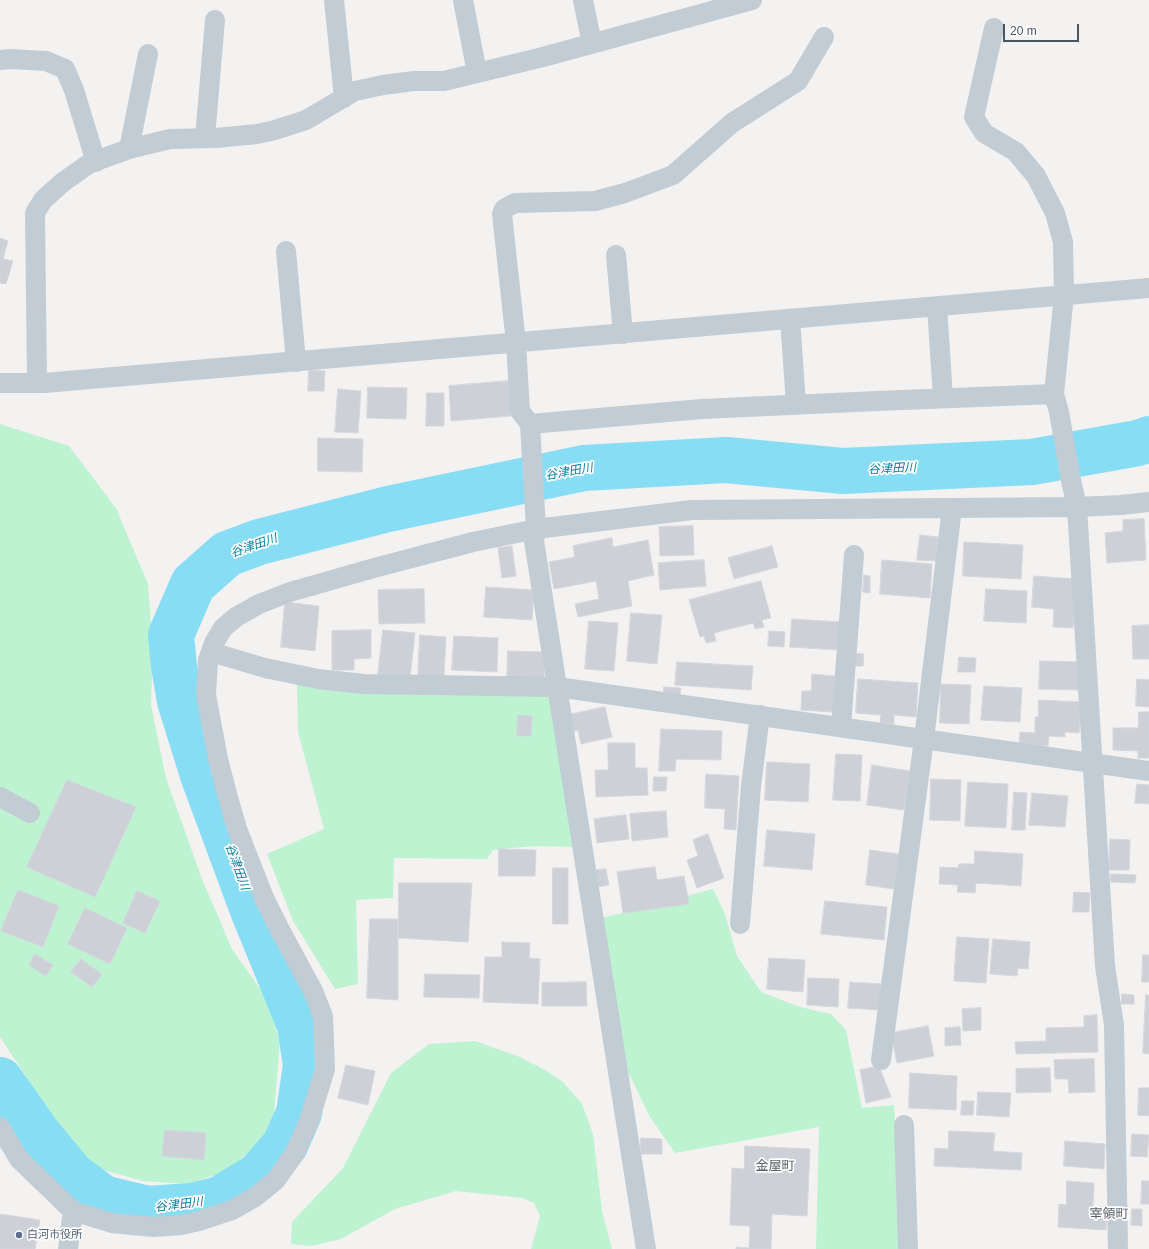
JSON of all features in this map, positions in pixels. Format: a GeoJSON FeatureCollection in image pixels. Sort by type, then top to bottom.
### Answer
{"type":"FeatureCollection","features":[{"type":"Feature","properties":{"kind":"street"},"geometry":{"type":"LineString","coordinates":[[334,0],[344,98]]}},
{"type":"Feature","properties":{"kind":"street"},"geometry":{"type":"LineString","coordinates":[[463,0],[476,73]]}},
{"type":"Feature","properties":{"kind":"street"},"geometry":{"type":"LineString","coordinates":[[583,0],[592,44]]}},
{"type":"Feature","properties":{"kind":"street"},"geometry":{"type":"LineString","coordinates":[[37,383],[35,213],[43,200],[90,163],[130,149],[170,139],[257,134],[276,130],[306,120],[355,91],[384,85],[444,81],[592,44],[710,6],[752,0]]}},
{"type":"Feature","properties":{"kind":"street"},"geometry":{"type":"LineString","coordinates":[[205,138],[215,20]]}},
{"type":"Feature","properties":{"kind":"street"},"geometry":{"type":"LineString","coordinates":[[994,28],[974,117],[984,133],[1016,152],[1036,176],[1055,213],[1063,242],[1064,295],[1056,403],[1077,507],[1105,966],[1114,1025],[1118,1249]]}},
{"type":"Feature","properties":{"kind":"street"},"geometry":{"type":"LineString","coordinates":[[646,1249],[534,541],[535,520],[531,433],[520,411],[516,343],[502,214],[504,209],[515,203],[595,201],[625,193],[673,174],[732,123],[798,81],[824,36]]}},
{"type":"Feature","properties":{"kind":"street"},"geometry":{"type":"LineString","coordinates":[[130,149],[148,54]]}},
{"type":"Feature","properties":{"kind":"street"},"geometry":{"type":"LineString","coordinates":[[0,60],[10,59],[46,61],[65,69],[74,90],[96,162]]}},
{"type":"Feature","properties":{"kind":"street"},"geometry":{"type":"LineString","coordinates":[[286,251],[296,362]]}},
{"type":"Feature","properties":{"kind":"street"},"geometry":{"type":"LineString","coordinates":[[616,255],[623,334]]}},
{"type":"Feature","properties":{"kind":"street"},"geometry":{"type":"LineString","coordinates":[[0,383],[37,383],[296,362],[1149,288]]}},
{"type":"Feature","properties":{"kind":"street"},"geometry":{"type":"LineString","coordinates":[[937,306],[943,398]]}},
{"type":"Feature","properties":{"kind":"street"},"geometry":{"type":"LineString","coordinates":[[790,319],[796,404]]}},
{"type":"Feature","properties":{"kind":"street"},"geometry":{"type":"LineString","coordinates":[[531,433],[702,409],[943,398],[1056,403]]}},
{"type":"Feature","properties":{"kind":"street"},"geometry":{"type":"LineString","coordinates":[[0,1127],[19,1159],[73,1211],[112,1223],[154,1227],[187,1224],[232,1210],[255,1197],[275,1181],[295,1153],[310,1122],[325,1069],[323,1016],[313,991],[264,898],[237,829],[218,759],[206,695],[208,660],[214,643],[223,628],[236,617],[259,604],[290,592],[473,542],[535,520],[692,510],[1077,507],[1121,506],[1149,502]]}},
{"type":"Feature","properties":{"kind":"street"},"geometry":{"type":"LineString","coordinates":[[881,1060],[924,739],[952,508]]}},
{"type":"Feature","properties":{"kind":"street"},"geometry":{"type":"LineString","coordinates":[[841,727],[854,555]]}},
{"type":"Feature","properties":{"kind":"street"},"geometry":{"type":"LineString","coordinates":[[211,652],[265,668],[318,679],[364,684],[558,687],[1149,771]]}},
{"type":"Feature","properties":{"kind":"street"},"geometry":{"type":"LineString","coordinates":[[740,924],[751,786],[760,715]]}},
{"type":"Feature","properties":{"kind":"street"},"geometry":{"type":"LineString","coordinates":[[0,797],[30,813]]}},
{"type":"Feature","properties":{"kind":"street"},"geometry":{"type":"LineString","coordinates":[[904,1125],[908,1249]]}},
{"type":"Feature","properties":{"kind":"street"},"geometry":{"type":"LineString","coordinates":[[68,1249],[73,1211]]}},
{"type":"Feature","properties":{"kind":"green space"},"geometry":{"type":"Polygon","coordinates":[[[0,424],[69,446],[116,508],[148,584],[153,649],[151,705],[166,778],[202,879],[232,949],[268,1000],[280,1042],[273,1125],[256,1145],[228,1171],[187,1184],[143,1181],[103,1170],[72,1150],[49,1123],[27,1078],[0,1037],[0,424]]]}},
{"type":"Feature","properties":{"kind":"green space"},"geometry":{"type":"Polygon","coordinates":[[[297,681],[549,695],[576,847],[534,846],[493,850],[487,859],[394,858],[393,898],[356,900],[358,984],[335,989],[293,921],[267,854],[324,829],[298,732],[297,681]]]}},
{"type":"Feature","properties":{"kind":"green space"},"geometry":{"type":"Polygon","coordinates":[[[713,889],[725,914],[737,956],[761,992],[800,1007],[831,1014],[846,1030],[862,1108],[894,1105],[902,1249],[816,1249],[819,1127],[675,1153],[650,1117],[627,1070],[602,918],[713,889]]]}},
{"type":"Feature","properties":{"kind":"green space"},"geometry":{"type":"Polygon","coordinates":[[[475,1041],[520,1057],[545,1070],[563,1082],[582,1104],[593,1134],[602,1211],[612,1249],[531,1249],[540,1216],[534,1203],[522,1198],[456,1191],[395,1209],[341,1239],[311,1246],[291,1244],[292,1222],[343,1168],[391,1073],[429,1044],[475,1041]]]}},
{"type":"Feature","properties":{"kind":"building"},"geometry":{"type":"Polygon","coordinates":[[[0,238],[8,241],[3,259],[13,261],[6,284],[0,283],[0,238]]]}},
{"type":"Feature","properties":{"kind":"building"},"geometry":{"type":"Polygon","coordinates":[[[309,370],[325,371],[324,391],[308,391],[309,370]]]}},
{"type":"Feature","properties":{"kind":"building"},"geometry":{"type":"Polygon","coordinates":[[[508,381],[511,416],[451,421],[449,386],[508,381]]]}},
{"type":"Feature","properties":{"kind":"building"},"geometry":{"type":"Polygon","coordinates":[[[368,387],[407,388],[406,419],[367,418],[368,387]]]}},
{"type":"Feature","properties":{"kind":"building"},"geometry":{"type":"Polygon","coordinates":[[[338,389],[361,391],[358,433],[335,432],[338,389]]]}},
{"type":"Feature","properties":{"kind":"building"},"geometry":{"type":"Polygon","coordinates":[[[427,393],[444,393],[444,426],[426,426],[427,393]]]}},
{"type":"Feature","properties":{"kind":"building"},"geometry":{"type":"Polygon","coordinates":[[[318,438],[363,439],[362,472],[318,471],[318,438]]]}},
{"type":"Feature","properties":{"kind":"building"},"geometry":{"type":"Polygon","coordinates":[[[1144,519],[1146,560],[1107,563],[1105,533],[1123,531],[1123,520],[1144,519]]]}},
{"type":"Feature","properties":{"kind":"building"},"geometry":{"type":"Polygon","coordinates":[[[693,526],[694,555],[660,556],[659,527],[693,526]]]}},
{"type":"Feature","properties":{"kind":"building"},"geometry":{"type":"Polygon","coordinates":[[[920,535],[938,537],[936,561],[917,560],[920,535]]]}},
{"type":"Feature","properties":{"kind":"building"},"geometry":{"type":"Polygon","coordinates":[[[612,538],[613,547],[648,540],[654,575],[628,581],[632,606],[578,617],[575,604],[599,599],[596,581],[554,589],[549,562],[575,557],[573,546],[612,538]]]}},
{"type":"Feature","properties":{"kind":"building"},"geometry":{"type":"Polygon","coordinates":[[[964,542],[1023,545],[1021,579],[963,576],[964,542]]]}},
{"type":"Feature","properties":{"kind":"building"},"geometry":{"type":"Polygon","coordinates":[[[512,546],[516,576],[502,578],[498,548],[512,546]]]}},
{"type":"Feature","properties":{"kind":"building"},"geometry":{"type":"Polygon","coordinates":[[[772,546],[778,567],[734,579],[728,558],[772,546]]]}},
{"type":"Feature","properties":{"kind":"building"},"geometry":{"type":"Polygon","coordinates":[[[704,560],[706,586],[660,590],[658,563],[704,560]]]}},
{"type":"Feature","properties":{"kind":"building"},"geometry":{"type":"Polygon","coordinates":[[[882,560],[932,564],[930,598],[880,594],[882,560]]]}},
{"type":"Feature","properties":{"kind":"building"},"geometry":{"type":"Polygon","coordinates":[[[864,575],[870,576],[870,593],[863,592],[864,575]]]}},
{"type":"Feature","properties":{"kind":"building"},"geometry":{"type":"Polygon","coordinates":[[[1034,576],[1076,579],[1073,628],[1053,627],[1054,609],[1032,607],[1034,576]]]}},
{"type":"Feature","properties":{"kind":"building"},"geometry":{"type":"Polygon","coordinates":[[[761,581],[771,618],[762,620],[764,627],[755,629],[753,623],[714,633],[716,641],[706,643],[704,636],[700,637],[689,600],[761,581]]]}},
{"type":"Feature","properties":{"kind":"building"},"geometry":{"type":"Polygon","coordinates":[[[486,587],[534,590],[532,620],[484,617],[486,587]]]}},
{"type":"Feature","properties":{"kind":"building"},"geometry":{"type":"Polygon","coordinates":[[[424,589],[425,623],[379,624],[378,590],[424,589]]]}},
{"type":"Feature","properties":{"kind":"building"},"geometry":{"type":"Polygon","coordinates":[[[986,589],[1027,591],[1026,623],[984,621],[986,589]]]}},
{"type":"Feature","properties":{"kind":"building"},"geometry":{"type":"Polygon","coordinates":[[[285,602],[319,606],[315,651],[281,647],[285,602]]]}},
{"type":"Feature","properties":{"kind":"building"},"geometry":{"type":"Polygon","coordinates":[[[631,613],[662,615],[657,664],[627,661],[631,613]]]}},
{"type":"Feature","properties":{"kind":"building"},"geometry":{"type":"Polygon","coordinates":[[[792,619],[840,622],[838,650],[790,647],[792,619]]]}},
{"type":"Feature","properties":{"kind":"building"},"geometry":{"type":"Polygon","coordinates":[[[589,621],[618,623],[614,671],[585,669],[589,621]]]}},
{"type":"Feature","properties":{"kind":"building"},"geometry":{"type":"Polygon","coordinates":[[[1149,625],[1149,659],[1133,659],[1132,626],[1149,625]]]}},
{"type":"Feature","properties":{"kind":"building"},"geometry":{"type":"Polygon","coordinates":[[[371,630],[371,658],[354,659],[354,670],[332,670],[332,631],[371,630]]]}},
{"type":"Feature","properties":{"kind":"building"},"geometry":{"type":"Polygon","coordinates":[[[383,630],[415,633],[410,678],[378,674],[383,630]]]}},
{"type":"Feature","properties":{"kind":"building"},"geometry":{"type":"Polygon","coordinates":[[[769,631],[785,632],[784,647],[768,646],[769,631]]]}},
{"type":"Feature","properties":{"kind":"building"},"geometry":{"type":"Polygon","coordinates":[[[420,635],[446,637],[444,677],[418,676],[420,635]]]}},
{"type":"Feature","properties":{"kind":"building"},"geometry":{"type":"Polygon","coordinates":[[[454,636],[498,638],[497,672],[452,670],[454,636]]]}},
{"type":"Feature","properties":{"kind":"building"},"geometry":{"type":"Polygon","coordinates":[[[508,651],[544,652],[544,679],[507,678],[508,651]]]}},
{"type":"Feature","properties":{"kind":"building"},"geometry":{"type":"Polygon","coordinates":[[[852,653],[864,654],[863,666],[852,666],[852,653]]]}},
{"type":"Feature","properties":{"kind":"building"},"geometry":{"type":"Polygon","coordinates":[[[959,657],[976,658],[975,672],[958,672],[959,657]]]}},
{"type":"Feature","properties":{"kind":"building"},"geometry":{"type":"Polygon","coordinates":[[[1040,661],[1081,662],[1081,690],[1039,689],[1040,661]]]}},
{"type":"Feature","properties":{"kind":"building"},"geometry":{"type":"Polygon","coordinates":[[[677,662],[753,666],[751,690],[675,685],[677,662]]]}},
{"type":"Feature","properties":{"kind":"building"},"geometry":{"type":"Polygon","coordinates":[[[812,674],[835,676],[833,712],[801,710],[802,691],[811,691],[812,674]]]}},
{"type":"Feature","properties":{"kind":"building"},"geometry":{"type":"Polygon","coordinates":[[[858,679],[918,683],[916,717],[894,715],[894,724],[880,723],[881,715],[856,713],[858,679]]]}},
{"type":"Feature","properties":{"kind":"building"},"geometry":{"type":"Polygon","coordinates":[[[1137,679],[1149,680],[1149,707],[1136,706],[1137,679]]]}},
{"type":"Feature","properties":{"kind":"building"},"geometry":{"type":"Polygon","coordinates":[[[941,684],[971,685],[969,724],[940,723],[941,684]]]}},
{"type":"Feature","properties":{"kind":"building"},"geometry":{"type":"Polygon","coordinates":[[[984,686],[1022,688],[1020,722],[981,720],[984,686]]]}},
{"type":"Feature","properties":{"kind":"building"},"geometry":{"type":"Polygon","coordinates":[[[664,687],[681,688],[680,695],[664,694],[664,687]]]}},
{"type":"Feature","properties":{"kind":"building"},"geometry":{"type":"Polygon","coordinates":[[[1039,700],[1081,702],[1079,733],[1065,732],[1065,737],[1049,736],[1048,746],[1019,744],[1020,732],[1035,733],[1035,717],[1038,717],[1039,700]]]}},
{"type":"Feature","properties":{"kind":"building"},"geometry":{"type":"Polygon","coordinates":[[[605,707],[612,737],[581,744],[578,730],[572,732],[568,715],[605,707]]]}},
{"type":"Feature","properties":{"kind":"building"},"geometry":{"type":"Polygon","coordinates":[[[1139,712],[1149,712],[1149,758],[1138,758],[1138,751],[1113,750],[1113,728],[1138,728],[1139,712]]]}},
{"type":"Feature","properties":{"kind":"building"},"geometry":{"type":"Polygon","coordinates":[[[518,715],[532,716],[531,736],[517,736],[518,715]]]}},
{"type":"Feature","properties":{"kind":"building"},"geometry":{"type":"Polygon","coordinates":[[[661,729],[722,731],[721,760],[676,759],[675,771],[659,771],[661,729]]]}},
{"type":"Feature","properties":{"kind":"building"},"geometry":{"type":"Polygon","coordinates":[[[608,743],[635,743],[635,768],[647,768],[648,795],[596,797],[595,770],[608,770],[608,743]]]}},
{"type":"Feature","properties":{"kind":"building"},"geometry":{"type":"Polygon","coordinates":[[[836,754],[862,755],[860,801],[833,800],[836,754]]]}},
{"type":"Feature","properties":{"kind":"building"},"geometry":{"type":"Polygon","coordinates":[[[767,762],[810,764],[808,802],[765,800],[767,762]]]}},
{"type":"Feature","properties":{"kind":"building"},"geometry":{"type":"Polygon","coordinates":[[[872,765],[910,771],[904,810],[867,805],[872,765]]]}},
{"type":"Feature","properties":{"kind":"building"},"geometry":{"type":"Polygon","coordinates":[[[706,774],[739,776],[736,830],[724,829],[725,809],[705,808],[706,774]]]}},
{"type":"Feature","properties":{"kind":"building"},"geometry":{"type":"Polygon","coordinates":[[[654,777],[667,777],[666,791],[653,791],[654,777]]]}},
{"type":"Feature","properties":{"kind":"building"},"geometry":{"type":"Polygon","coordinates":[[[931,779],[961,780],[960,821],[930,820],[931,779]]]}},
{"type":"Feature","properties":{"kind":"building"},"geometry":{"type":"Polygon","coordinates":[[[67,780],[136,807],[95,897],[27,867],[67,780]]]}},
{"type":"Feature","properties":{"kind":"building"},"geometry":{"type":"Polygon","coordinates":[[[968,782],[1008,784],[1006,828],[965,826],[968,782]]]}},
{"type":"Feature","properties":{"kind":"building"},"geometry":{"type":"Polygon","coordinates":[[[1137,784],[1149,785],[1149,804],[1135,803],[1137,784]]]}},
{"type":"Feature","properties":{"kind":"building"},"geometry":{"type":"Polygon","coordinates":[[[1014,792],[1027,793],[1025,830],[1012,830],[1014,792]]]}},
{"type":"Feature","properties":{"kind":"building"},"geometry":{"type":"Polygon","coordinates":[[[1032,793],[1068,796],[1065,827],[1029,825],[1032,793]]]}},
{"type":"Feature","properties":{"kind":"building"},"geometry":{"type":"Polygon","coordinates":[[[666,811],[668,837],[632,841],[630,814],[666,811]]]}},
{"type":"Feature","properties":{"kind":"building"},"geometry":{"type":"Polygon","coordinates":[[[626,815],[629,839],[597,843],[594,819],[626,815]]]}},
{"type":"Feature","properties":{"kind":"building"},"geometry":{"type":"Polygon","coordinates":[[[767,830],[815,834],[812,870],[764,866],[767,830]]]}},
{"type":"Feature","properties":{"kind":"building"},"geometry":{"type":"Polygon","coordinates":[[[708,834],[724,878],[697,888],[687,860],[698,856],[693,840],[708,834]]]}},
{"type":"Feature","properties":{"kind":"building"},"geometry":{"type":"Polygon","coordinates":[[[1110,839],[1130,840],[1129,870],[1109,870],[1110,839]]]}},
{"type":"Feature","properties":{"kind":"building"},"geometry":{"type":"Polygon","coordinates":[[[499,849],[536,850],[535,876],[499,876],[499,849]]]}},
{"type":"Feature","properties":{"kind":"building"},"geometry":{"type":"Polygon","coordinates":[[[870,850],[899,854],[894,889],[866,885],[870,850]]]}},
{"type":"Feature","properties":{"kind":"building"},"geometry":{"type":"Polygon","coordinates":[[[975,851],[1023,854],[1021,886],[976,883],[975,893],[957,892],[958,885],[939,884],[940,867],[958,868],[959,864],[974,864],[975,851]]]}},
{"type":"Feature","properties":{"kind":"building"},"geometry":{"type":"Polygon","coordinates":[[[655,867],[657,880],[684,876],[689,904],[623,913],[617,872],[655,867]]]}},
{"type":"Feature","properties":{"kind":"building"},"geometry":{"type":"Polygon","coordinates":[[[553,868],[568,868],[568,924],[553,924],[553,868]]]}},
{"type":"Feature","properties":{"kind":"building"},"geometry":{"type":"Polygon","coordinates":[[[606,869],[609,885],[598,887],[596,870],[606,869]]]}},
{"type":"Feature","properties":{"kind":"building"},"geometry":{"type":"Polygon","coordinates":[[[1111,874],[1136,875],[1135,883],[1111,882],[1111,874]]]}},
{"type":"Feature","properties":{"kind":"building"},"geometry":{"type":"Polygon","coordinates":[[[399,883],[472,883],[468,942],[399,938],[399,883]]]}},
{"type":"Feature","properties":{"kind":"building"},"geometry":{"type":"Polygon","coordinates":[[[18,890],[59,906],[43,947],[1,931],[18,890]]]}},
{"type":"Feature","properties":{"kind":"building"},"geometry":{"type":"Polygon","coordinates":[[[137,891],[160,901],[145,933],[123,923],[137,891]]]}},
{"type":"Feature","properties":{"kind":"building"},"geometry":{"type":"Polygon","coordinates":[[[1074,892],[1090,893],[1089,912],[1073,912],[1074,892]]]}},
{"type":"Feature","properties":{"kind":"building"},"geometry":{"type":"Polygon","coordinates":[[[825,901],[887,907],[884,940],[821,934],[825,901]]]}},
{"type":"Feature","properties":{"kind":"building"},"geometry":{"type":"Polygon","coordinates":[[[85,908],[127,928],[110,964],[68,944],[85,908]]]}},
{"type":"Feature","properties":{"kind":"building"},"geometry":{"type":"Polygon","coordinates":[[[370,919],[398,919],[398,1000],[367,998],[370,919]]]}},
{"type":"Feature","properties":{"kind":"building"},"geometry":{"type":"Polygon","coordinates":[[[957,937],[989,939],[986,983],[954,981],[957,937]]]}},
{"type":"Feature","properties":{"kind":"building"},"geometry":{"type":"Polygon","coordinates":[[[993,939],[1030,942],[1028,969],[1018,968],[1017,976],[990,974],[993,939]]]}},
{"type":"Feature","properties":{"kind":"building"},"geometry":{"type":"Polygon","coordinates":[[[502,942],[530,943],[529,958],[540,959],[538,1004],[483,1002],[485,957],[502,957],[502,942]]]}},
{"type":"Feature","properties":{"kind":"building"},"geometry":{"type":"Polygon","coordinates":[[[35,954],[53,965],[46,976],[29,965],[35,954]]]}},
{"type":"Feature","properties":{"kind":"building"},"geometry":{"type":"Polygon","coordinates":[[[1143,955],[1149,955],[1149,982],[1142,982],[1143,955]]]}},
{"type":"Feature","properties":{"kind":"building"},"geometry":{"type":"Polygon","coordinates":[[[769,958],[805,960],[803,992],[767,989],[769,958]]]}},
{"type":"Feature","properties":{"kind":"building"},"geometry":{"type":"Polygon","coordinates":[[[81,959],[102,974],[92,987],[71,972],[81,959]]]}},
{"type":"Feature","properties":{"kind":"building"},"geometry":{"type":"Polygon","coordinates":[[[425,974],[480,975],[479,998],[424,997],[425,974]]]}},
{"type":"Feature","properties":{"kind":"building"},"geometry":{"type":"Polygon","coordinates":[[[808,978],[839,979],[838,1007],[807,1005],[808,978]]]}},
{"type":"Feature","properties":{"kind":"building"},"geometry":{"type":"Polygon","coordinates":[[[586,982],[587,1006],[542,1006],[542,983],[586,982]]]}},
{"type":"Feature","properties":{"kind":"building"},"geometry":{"type":"Polygon","coordinates":[[[850,982],[881,984],[880,1010],[848,1008],[850,982]]]}},
{"type":"Feature","properties":{"kind":"building"},"geometry":{"type":"Polygon","coordinates":[[[1122,994],[1134,995],[1134,1004],[1122,1004],[1122,994]]]}},
{"type":"Feature","properties":{"kind":"building"},"geometry":{"type":"Polygon","coordinates":[[[1146,995],[1149,995],[1149,1054],[1143,1053],[1146,995]]]}},
{"type":"Feature","properties":{"kind":"building"},"geometry":{"type":"Polygon","coordinates":[[[981,1008],[981,1030],[963,1031],[962,1009],[981,1008]]]}},
{"type":"Feature","properties":{"kind":"building"},"geometry":{"type":"Polygon","coordinates":[[[1097,1015],[1098,1052],[1016,1054],[1015,1042],[1046,1041],[1046,1028],[1084,1027],[1084,1016],[1097,1015]]]}},
{"type":"Feature","properties":{"kind":"building"},"geometry":{"type":"Polygon","coordinates":[[[928,1026],[934,1056],[897,1063],[891,1033],[928,1026]]]}},
{"type":"Feature","properties":{"kind":"building"},"geometry":{"type":"Polygon","coordinates":[[[960,1027],[961,1045],[945,1046],[945,1028],[960,1027]]]}},
{"type":"Feature","properties":{"kind":"building"},"geometry":{"type":"Polygon","coordinates":[[[1094,1059],[1095,1092],[1069,1093],[1068,1079],[1055,1079],[1054,1060],[1094,1059]]]}},
{"type":"Feature","properties":{"kind":"building"},"geometry":{"type":"Polygon","coordinates":[[[346,1065],[375,1071],[368,1105],[338,1098],[346,1065]]]}},
{"type":"Feature","properties":{"kind":"building"},"geometry":{"type":"Polygon","coordinates":[[[879,1066],[891,1097],[866,1103],[860,1070],[879,1066]]]}},
{"type":"Feature","properties":{"kind":"building"},"geometry":{"type":"Polygon","coordinates":[[[1050,1068],[1051,1092],[1016,1093],[1016,1069],[1050,1068]]]}},
{"type":"Feature","properties":{"kind":"building"},"geometry":{"type":"Polygon","coordinates":[[[910,1073],[957,1076],[956,1110],[909,1108],[910,1073]]]}},
{"type":"Feature","properties":{"kind":"building"},"geometry":{"type":"Polygon","coordinates":[[[1139,1088],[1149,1088],[1149,1116],[1138,1115],[1139,1088]]]}},
{"type":"Feature","properties":{"kind":"building"},"geometry":{"type":"Polygon","coordinates":[[[978,1092],[1011,1093],[1009,1117],[977,1115],[978,1092]]]}},
{"type":"Feature","properties":{"kind":"building"},"geometry":{"type":"Polygon","coordinates":[[[962,1101],[974,1101],[973,1115],[961,1115],[962,1101]]]}},
{"type":"Feature","properties":{"kind":"building"},"geometry":{"type":"Polygon","coordinates":[[[165,1130],[206,1133],[204,1160],[162,1156],[165,1130]]]}},
{"type":"Feature","properties":{"kind":"building"},"geometry":{"type":"Polygon","coordinates":[[[949,1131],[995,1133],[993,1151],[1022,1153],[1021,1170],[934,1166],[935,1148],[948,1149],[949,1131]]]}},
{"type":"Feature","properties":{"kind":"building"},"geometry":{"type":"Polygon","coordinates":[[[1132,1134],[1149,1135],[1147,1157],[1131,1156],[1132,1134]]]}},
{"type":"Feature","properties":{"kind":"building"},"geometry":{"type":"Polygon","coordinates":[[[641,1138],[662,1139],[662,1154],[641,1154],[641,1138]]]}},
{"type":"Feature","properties":{"kind":"building"},"geometry":{"type":"Polygon","coordinates":[[[1065,1141],[1105,1144],[1104,1169],[1064,1166],[1065,1141]]]}},
{"type":"Feature","properties":{"kind":"building"},"geometry":{"type":"Polygon","coordinates":[[[745,1146],[810,1149],[807,1216],[772,1214],[771,1249],[736,1249],[736,1247],[749,1248],[750,1226],[730,1225],[732,1168],[744,1169],[745,1146]]]}},
{"type":"Feature","properties":{"kind":"building"},"geometry":{"type":"Polygon","coordinates":[[[1067,1181],[1094,1183],[1093,1206],[1107,1207],[1106,1230],[1058,1227],[1059,1204],[1066,1205],[1067,1181]]]}},
{"type":"Feature","properties":{"kind":"building"},"geometry":{"type":"Polygon","coordinates":[[[1142,1181],[1149,1181],[1149,1204],[1141,1204],[1142,1181]]]}},
{"type":"Feature","properties":{"kind":"building"},"geometry":{"type":"Polygon","coordinates":[[[1132,1209],[1142,1209],[1142,1226],[1131,1225],[1132,1209]]]}},
{"type":"Feature","properties":{"kind":"building","name":"白河市役所"},"geometry":{"type":"Polygon","coordinates":[[[0,1214],[40,1220],[35,1249],[0,1249],[0,1214]]]}},
{"type":"Feature","properties":{"kind":"waterway","name":"谷津田川"},"geometry":{"type":"LineString","coordinates":[[0,1080],[38,1134],[72,1175],[103,1198],[148,1209],[191,1206],[220,1199],[258,1176],[285,1145],[299,1113],[306,1065],[300,1025],[253,910],[203,775],[180,701],[174,666],[171,635],[193,584],[227,554],[259,542],[388,509],[584,468],[726,460],[843,471],[1032,462],[1138,443],[1149,439]]}},
{"type":"Feature","properties":{"kind":"place","name":"白河市役所"},"geometry":{"type":"Point","coordinates":[19,1235]}},
{"type":"Feature","properties":{"kind":"district","name":"金屋町"},"geometry":{"type":"Point","coordinates":[775,1166]}},
{"type":"Feature","properties":{"kind":"district","name":"宰領町"},"geometry":{"type":"Point","coordinates":[1109,1214]}}]}
